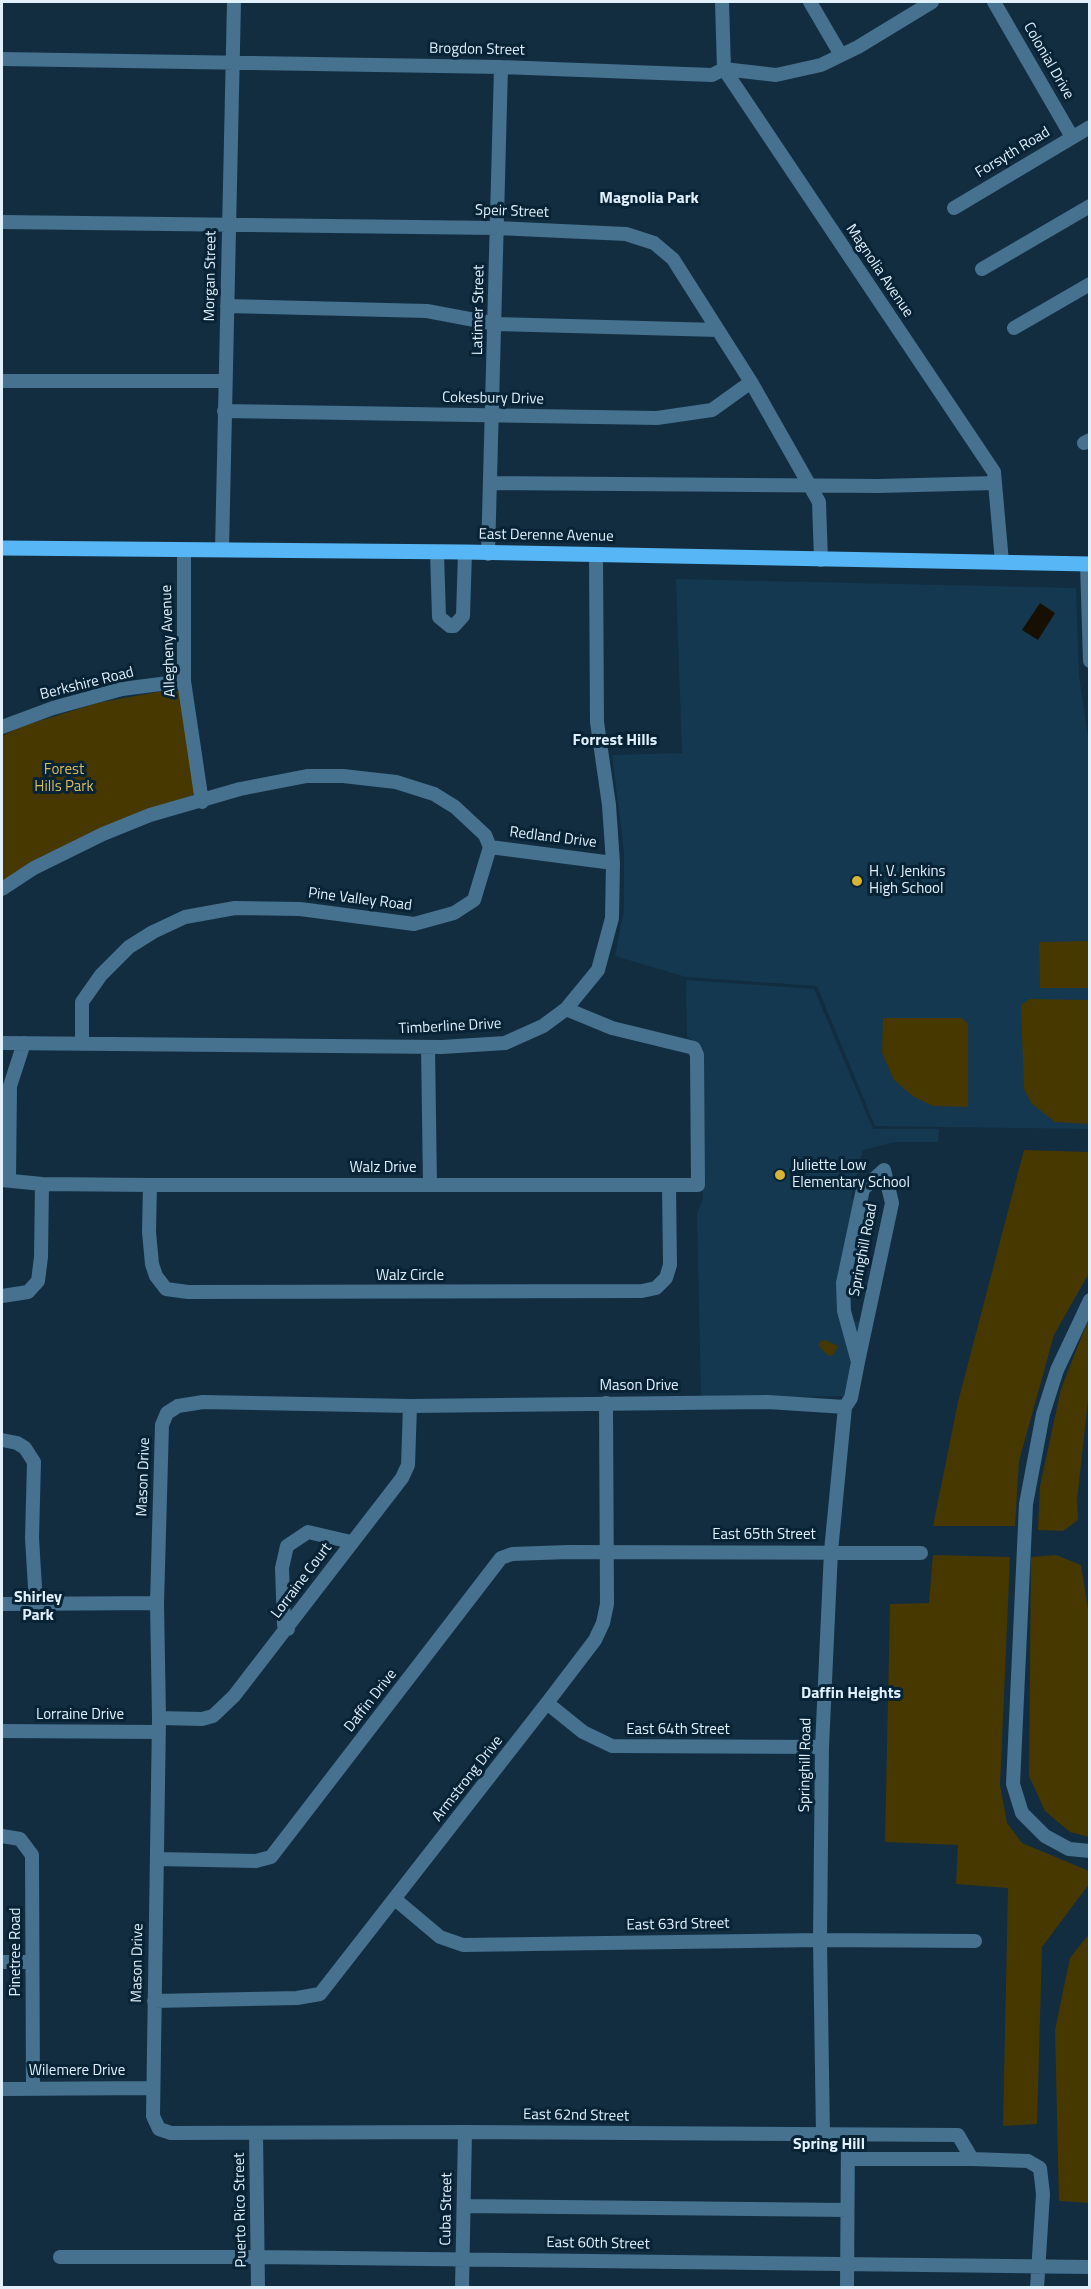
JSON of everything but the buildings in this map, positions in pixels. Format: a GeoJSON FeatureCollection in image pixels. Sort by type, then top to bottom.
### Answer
{"type":"FeatureCollection","features":[{"type":"Feature","properties":{"kind":"main road","name":"East Derenne Avenue"},"geometry":{"type":"LineString","coordinates":[[2,548],[465,552],[1088,564]]}},
{"type":"Feature","properties":{"kind":"street","name":"Morgan Street"},"geometry":{"type":"LineString","coordinates":[[222,550],[234,2]]}},
{"type":"Feature","properties":{"kind":"street"},"geometry":{"type":"LineString","coordinates":[[722,2],[724,69]]}},
{"type":"Feature","properties":{"kind":"street"},"geometry":{"type":"LineString","coordinates":[[810,2],[841,55]]}},
{"type":"Feature","properties":{"kind":"street","name":"Brogdon Street"},"geometry":{"type":"LineString","coordinates":[[2,59],[501,67],[712,75],[724,69],[776,75],[821,65],[932,2]]}},
{"type":"Feature","properties":{"kind":"street","name":"Colonial Drive"},"geometry":{"type":"LineString","coordinates":[[994,2],[1072,137]]}},
{"type":"Feature","properties":{"kind":"street","name":"Latimer Street"},"geometry":{"type":"LineString","coordinates":[[488,554],[496,324],[501,67]]}},
{"type":"Feature","properties":{"kind":"street","name":"Magnolia Avenue"},"geometry":{"type":"LineString","coordinates":[[724,69],[994,472],[1002,562]]}},
{"type":"Feature","properties":{"kind":"street","name":"Forsyth Road"},"geometry":{"type":"LineString","coordinates":[[954,208],[1089,127]]}},
{"type":"Feature","properties":{"kind":"street"},"geometry":{"type":"LineString","coordinates":[[982,269],[1089,206]]}},
{"type":"Feature","properties":{"kind":"street","name":"Speir Street"},"geometry":{"type":"LineString","coordinates":[[2,222],[497,228],[626,234],[654,243],[673,259],[751,382],[809,483],[819,502],[821,560]]}},
{"type":"Feature","properties":{"kind":"street"},"geometry":{"type":"LineString","coordinates":[[1014,327],[1089,284]]}},
{"type":"Feature","properties":{"kind":"street"},"geometry":{"type":"LineString","coordinates":[[227,306],[427,311],[496,324],[718,330]]}},
{"type":"Feature","properties":{"kind":"street"},"geometry":{"type":"LineString","coordinates":[[2,381],[225,381]]}},
{"type":"Feature","properties":{"kind":"street","name":"Cokesbury Drive"},"geometry":{"type":"LineString","coordinates":[[224,411],[657,418],[712,410],[751,382]]}},
{"type":"Feature","properties":{"kind":"street"},"geometry":{"type":"LineString","coordinates":[[490,483],[809,483],[879,486],[995,483]]}},
{"type":"Feature","properties":{"kind":"street","name":"Allegheny Avenue"},"geometry":{"type":"LineString","coordinates":[[184,550],[184,681],[202,802]]}},
{"type":"Feature","properties":{"kind":"street"},"geometry":{"type":"LineString","coordinates":[[437,553],[439,616],[450,626],[454,626],[463,616],[465,552]]}},
{"type":"Feature","properties":{"kind":"street","name":"Timberline Drive"},"geometry":{"type":"LineString","coordinates":[[2,1043],[428,1047],[505,1043],[543,1026],[566,1009],[598,970],[612,918],[613,863],[609,805],[597,722],[596,555]]}},
{"type":"Feature","properties":{"kind":"street"},"geometry":{"type":"LineString","coordinates":[[1088,564],[1089,661]]}},
{"type":"Feature","properties":{"kind":"street","name":"Berkshire Road"},"geometry":{"type":"LineString","coordinates":[[2,727],[53,708],[122,689],[184,681]]}},
{"type":"Feature","properties":{"kind":"street"},"geometry":{"type":"LineString","coordinates":[[2,889],[34,868],[103,834],[150,815],[202,802],[240,789],[307,776],[343,776],[396,782],[434,794],[473,821],[490,847]]}},
{"type":"Feature","properties":{"kind":"street","name":"Redland Drive"},"geometry":{"type":"LineString","coordinates":[[490,847],[613,863]]}},
{"type":"Feature","properties":{"kind":"street","name":"Pine Valley Road"},"geometry":{"type":"LineString","coordinates":[[82,1044],[82,1002],[101,975],[129,947],[153,932],[185,917],[235,908],[300,909],[414,924],[454,912],[474,900],[490,847]]}},
{"type":"Feature","properties":{"kind":"street","name":"Walz Drive"},"geometry":{"type":"LineString","coordinates":[[5,1180],[42,1184],[150,1185],[698,1185],[697,1055],[694,1048],[612,1029],[566,1009]]}},
{"type":"Feature","properties":{"kind":"street"},"geometry":{"type":"LineString","coordinates":[[5,1180],[10,1086],[24,1043]]}},
{"type":"Feature","properties":{"kind":"street"},"geometry":{"type":"LineString","coordinates":[[428,1047],[430,1185]]}},
{"type":"Feature","properties":{"kind":"street","name":"Springhill Road"},"geometry":{"type":"LineString","coordinates":[[823,2136],[820,1940],[822,1747],[831,1551],[845,1407],[851,1398],[892,1203],[885,1170],[863,1189],[843,1283],[844,1311],[858,1362]]}},
{"type":"Feature","properties":{"kind":"street"},"geometry":{"type":"LineString","coordinates":[[2,1296],[28,1292],[38,1281],[41,1257],[42,1184]]}},
{"type":"Feature","properties":{"kind":"street","name":"Walz Circle"},"geometry":{"type":"LineString","coordinates":[[150,1185],[149,1232],[156,1276],[166,1289],[188,1292],[642,1291],[656,1288],[666,1278],[670,1265],[669,1185]]}},
{"type":"Feature","properties":{"kind":"street"},"geometry":{"type":"LineString","coordinates":[[1089,1300],[1057,1370],[1043,1414],[1026,1504],[1013,1762],[1013,1784],[1022,1813],[1045,1836],[1070,1849],[1089,1851]]}},
{"type":"Feature","properties":{"kind":"street","name":"Mason Drive"},"geometry":{"type":"LineString","coordinates":[[153,2116],[159,1725],[157,1603],[162,1425],[167,1413],[178,1406],[203,1402],[410,1406],[606,1402],[768,1402],[845,1407]]}},
{"type":"Feature","properties":{"kind":"street","name":"Armstrong Drive"},"geometry":{"type":"LineString","coordinates":[[154,2001],[297,1998],[320,1994],[396,1900],[595,1640],[603,1623],[607,1604],[606,1402]]}},
{"type":"Feature","properties":{"kind":"street","name":"Lorraine Court"},"geometry":{"type":"LineString","coordinates":[[159,1725],[213,1716],[234,1696],[288,1629],[351,1542],[402,1478],[408,1465],[410,1406]]}},
{"type":"Feature","properties":{"kind":"street"},"geometry":{"type":"LineString","coordinates":[[2,1440],[17,1443],[25,1448],[34,1462],[32,1538],[36,1604]]}},
{"type":"Feature","properties":{"kind":"street"},"geometry":{"type":"LineString","coordinates":[[288,1629],[284,1625],[282,1568],[287,1546],[308,1532],[351,1542]]}},
{"type":"Feature","properties":{"kind":"street","name":"East 65th Street"},"geometry":{"type":"LineString","coordinates":[[607,1552],[921,1553]]}},
{"type":"Feature","properties":{"kind":"street","name":"Daffin Drive"},"geometry":{"type":"LineString","coordinates":[[157,1859],[256,1861],[271,1857],[501,1558],[512,1554],[607,1552]]}},
{"type":"Feature","properties":{"kind":"street"},"geometry":{"type":"LineString","coordinates":[[2,1604],[157,1603]]}},
{"type":"Feature","properties":{"kind":"street","name":"East 64th Street"},"geometry":{"type":"LineString","coordinates":[[547,1703],[583,1732],[612,1746],[822,1747]]}},
{"type":"Feature","properties":{"kind":"street","name":"Lorraine Drive"},"geometry":{"type":"LineString","coordinates":[[2,1731],[159,1725]]}},
{"type":"Feature","properties":{"kind":"street","name":"Pinetree Road"},"geometry":{"type":"LineString","coordinates":[[2,1836],[20,1839],[32,1855],[33,2088]]}},
{"type":"Feature","properties":{"kind":"street","name":"East 63rd Street"},"geometry":{"type":"LineString","coordinates":[[396,1900],[440,1937],[463,1945],[820,1940],[975,1941]]}},
{"type":"Feature","properties":{"kind":"street"},"geometry":{"type":"LineString","coordinates":[[2,1962],[32,1962]]}},
{"type":"Feature","properties":{"kind":"street","name":"Wilemere Drive"},"geometry":{"type":"LineString","coordinates":[[2,2089],[153,2088]]}},
{"type":"Feature","properties":{"kind":"street","name":"East 62nd Street"},"geometry":{"type":"LineString","coordinates":[[153,2116],[159,2128],[171,2133],[958,2135],[972,2159]]}},
{"type":"Feature","properties":{"kind":"street","name":"Cuba Street"},"geometry":{"type":"LineString","coordinates":[[462,2288],[465,2132]]}},
{"type":"Feature","properties":{"kind":"street","name":"Puerto Rico Street"},"geometry":{"type":"LineString","coordinates":[[256,2133],[258,2288]]}},
{"type":"Feature","properties":{"kind":"street"},"geometry":{"type":"LineString","coordinates":[[847,2288],[848,2135]]}},
{"type":"Feature","properties":{"kind":"street"},"geometry":{"type":"LineString","coordinates":[[848,2158],[1028,2161],[1040,2168],[1043,2194],[1037,2288]]}},
{"type":"Feature","properties":{"kind":"street"},"geometry":{"type":"LineString","coordinates":[[464,2206],[847,2210]]}},
{"type":"Feature","properties":{"kind":"street","name":"East 60th Street"},"geometry":{"type":"LineString","coordinates":[[60,2257],[259,2257],[1089,2267]]}},
{"type":"Feature","properties":{"kind":"shaded area","name":"H. V. Jenkins High School"},"geometry":{"type":"Polygon","coordinates":[[[676,579],[1076,588],[1079,676],[1090,750],[1089,1129],[875,1126],[817,986],[686,977],[615,956],[624,910],[624,851],[612,755],[682,753],[676,579]]]}},
{"type":"Feature","properties":{"kind":"shaded area"},"geometry":{"type":"Polygon","coordinates":[[[1040,603],[1055,613],[1038,640],[1022,630],[1040,603]]]}},
{"type":"Feature","properties":{"kind":"shaded area","name":"Juliette Low Elementary School"},"geometry":{"type":"Polygon","coordinates":[[[686,980],[814,989],[873,1129],[939,1129],[938,1142],[895,1142],[863,1150],[851,1199],[866,1203],[848,1288],[851,1320],[861,1322],[846,1396],[701,1398],[697,1214],[703,1199],[702,1053],[696,1043],[687,1037],[686,980]]]}},
{"type":"Feature","properties":{"kind":"green space","name":"Forest Hills Park"},"geometry":{"type":"Polygon","coordinates":[[[179,688],[195,793],[189,798],[135,814],[71,844],[2,888],[2,736],[20,727],[97,703],[179,688]]]}},
{"type":"Feature","properties":{"kind":"green space"},"geometry":{"type":"Polygon","coordinates":[[[1089,941],[1089,988],[1040,988],[1039,942],[1089,941]]]}},
{"type":"Feature","properties":{"kind":"green space"},"geometry":{"type":"Polygon","coordinates":[[[1030,999],[1089,1000],[1089,1124],[1055,1122],[1032,1104],[1024,1089],[1021,1005],[1030,999]]]}},
{"type":"Feature","properties":{"kind":"green space"},"geometry":{"type":"Polygon","coordinates":[[[883,1018],[962,1018],[968,1024],[968,1107],[933,1106],[914,1097],[894,1080],[882,1053],[883,1018]]]}},
{"type":"Feature","properties":{"kind":"green space"},"geometry":{"type":"Polygon","coordinates":[[[1024,1150],[1089,1152],[1089,1273],[1054,1335],[1019,1461],[1015,1526],[933,1526],[958,1402],[1024,1150]]]}},
{"type":"Feature","properties":{"kind":"green space"},"geometry":{"type":"Polygon","coordinates":[[[1089,1318],[1089,1390],[1077,1501],[1078,1520],[1063,1531],[1038,1530],[1040,1486],[1061,1389],[1089,1318]]]}},
{"type":"Feature","properties":{"kind":"green space"},"geometry":{"type":"Polygon","coordinates":[[[825,1340],[838,1346],[833,1355],[828,1356],[819,1346],[819,1342],[825,1340]]]}},
{"type":"Feature","properties":{"kind":"green space"},"geometry":{"type":"Polygon","coordinates":[[[933,1555],[1010,1557],[1000,1785],[1007,1823],[1022,1843],[1089,1871],[1089,1884],[1042,1947],[1037,2124],[1003,2126],[1008,1888],[956,1884],[958,1845],[885,1842],[890,1604],[929,1603],[933,1555]]]}},
{"type":"Feature","properties":{"kind":"green space"},"geometry":{"type":"Polygon","coordinates":[[[1056,1555],[1081,1565],[1089,1616],[1089,1837],[1070,1832],[1045,1811],[1029,1776],[1031,1557],[1056,1555]]]}},
{"type":"Feature","properties":{"kind":"green space"},"geometry":{"type":"Polygon","coordinates":[[[1089,1934],[1089,2203],[1059,2201],[1055,2030],[1070,1958],[1089,1934]]]}},
{"type":"Feature","properties":{"kind":"place","name":"H. V. Jenkins High School"},"geometry":{"type":"Point","coordinates":[857,881]}},
{"type":"Feature","properties":{"kind":"place","name":"Juliette Low Elementary School"},"geometry":{"type":"Point","coordinates":[780,1175]}},
{"type":"Feature","properties":{"kind":"district","name":"Magnolia Park"},"geometry":{"type":"Point","coordinates":[649,199]}},
{"type":"Feature","properties":{"kind":"district","name":"Forrest Hills"},"geometry":{"type":"Point","coordinates":[615,741]}},
{"type":"Feature","properties":{"kind":"district","name":"Shirley Park"},"geometry":{"type":"Point","coordinates":[38,1607]}},
{"type":"Feature","properties":{"kind":"district","name":"Daffin Heights"},"geometry":{"type":"Point","coordinates":[851,1694]}},
{"type":"Feature","properties":{"kind":"district","name":"Spring Hill"},"geometry":{"type":"Point","coordinates":[829,2145]}}]}
